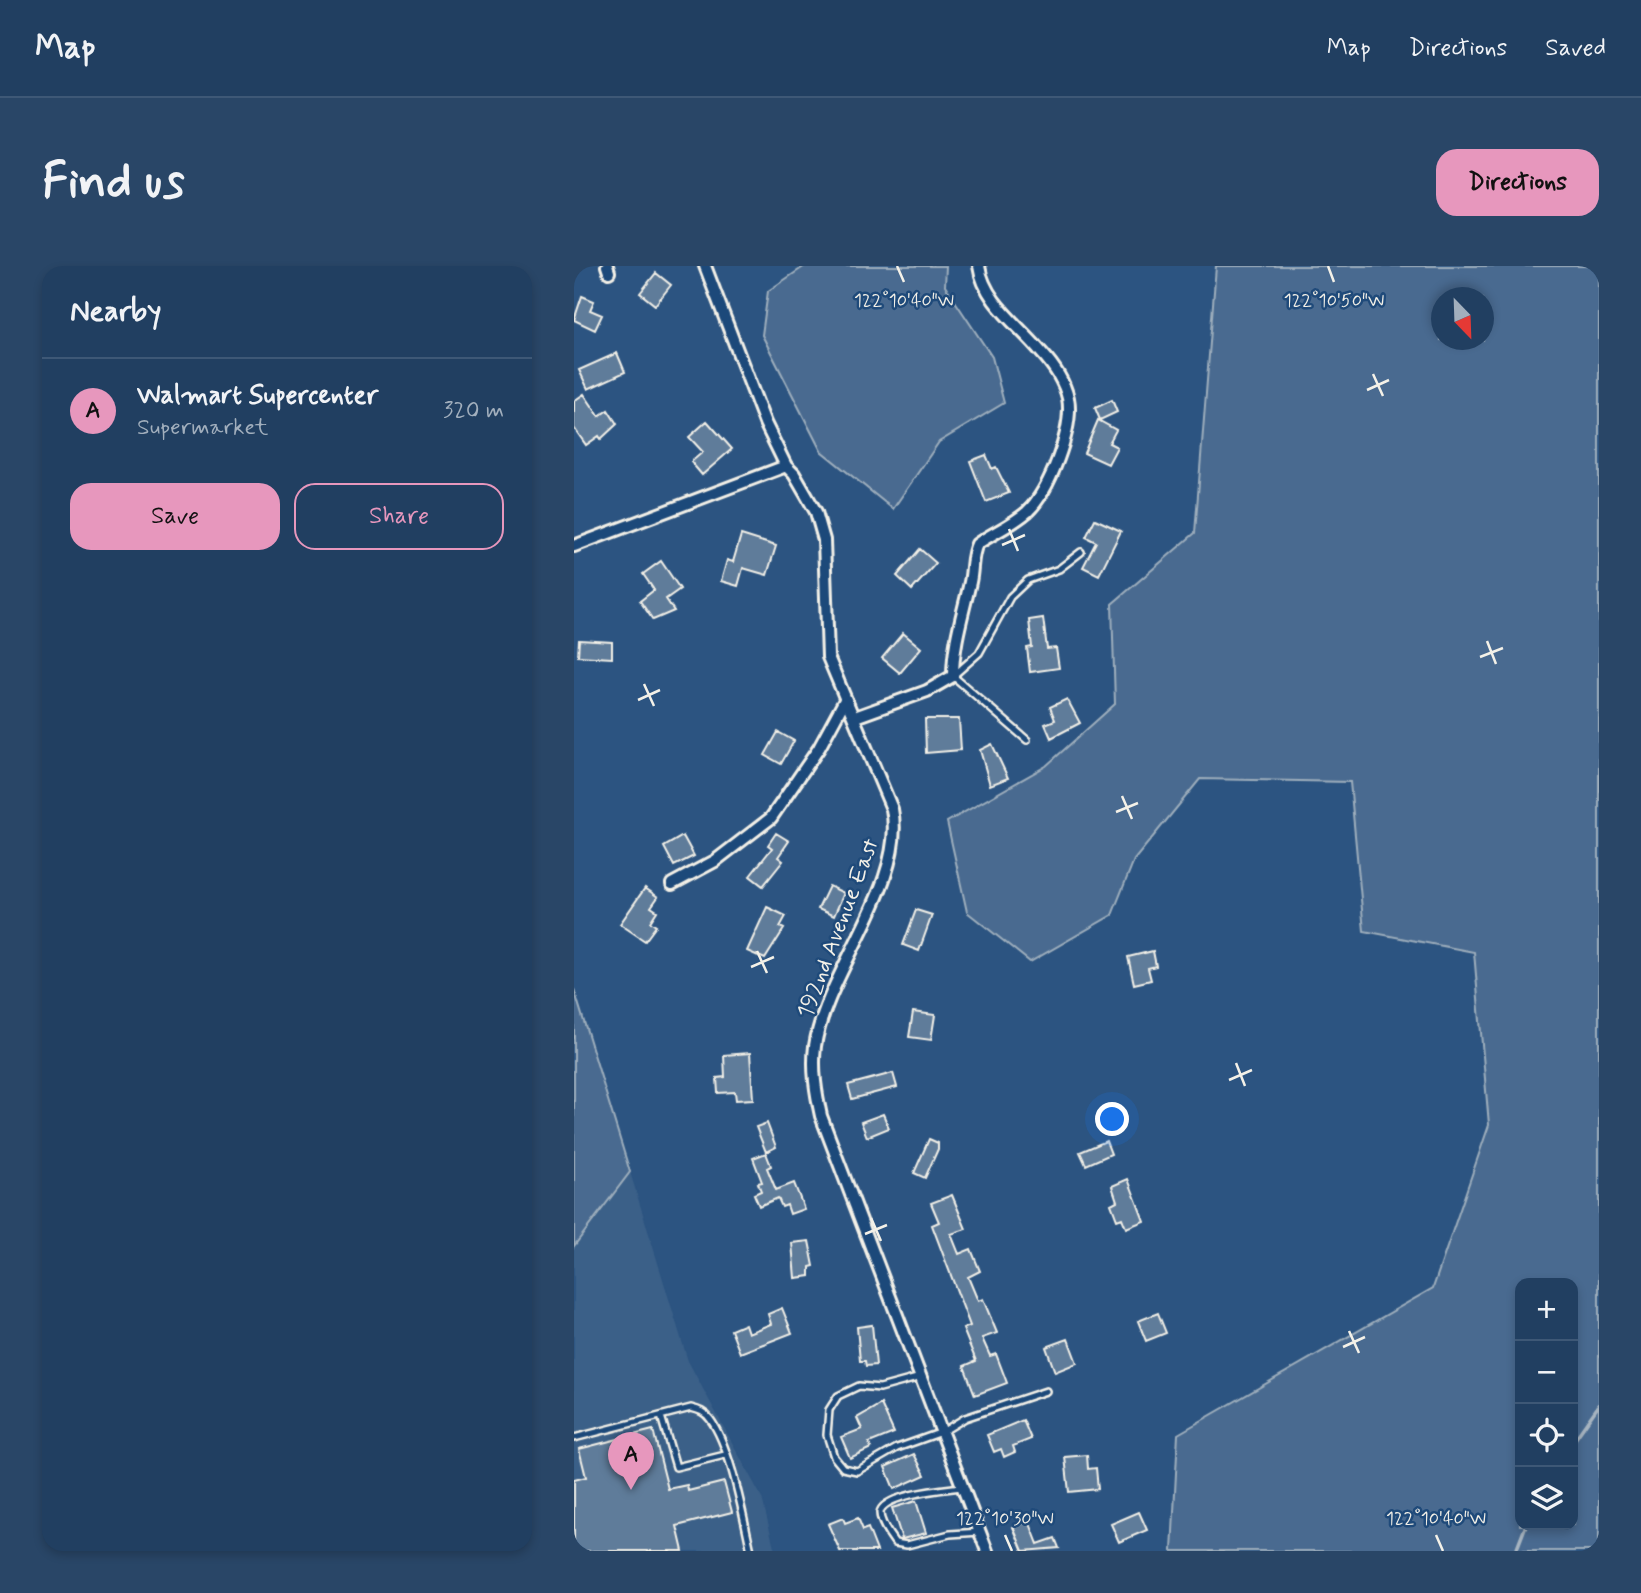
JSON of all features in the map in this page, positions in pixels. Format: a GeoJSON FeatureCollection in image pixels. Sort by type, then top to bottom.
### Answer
{"type":"FeatureCollection","features":[{"type":"Feature","properties":{"kind":"street"},"geometry":{"type":"LineString","coordinates":[[672,884],[738,845],[771,818],[819,748],[845,699],[828,657],[822,530],[804,489],[786,466],[765,423],[705,266]]}},
{"type":"Feature","properties":{"kind":"street"},"geometry":{"type":"LineString","coordinates":[[855,717],[927,691],[953,676],[953,655],[972,573],[972,552],[977,544],[1029,510],[1055,467],[1068,422],[1068,399],[1060,377],[1023,331],[1003,313],[979,266]]}},
{"type":"Feature","properties":{"kind":"street"},"geometry":{"type":"LineString","coordinates":[[574,546],[786,466]]}},
{"type":"Feature","properties":{"kind":"street","name":"192nd Avenue East"},"geometry":{"type":"LineString","coordinates":[[845,699],[855,717],[892,809],[896,827],[888,866],[821,1023],[814,1066],[816,1094],[828,1138],[987,1551]]}},
{"type":"Feature","properties":{"kind":"lane"},"geometry":{"type":"LineString","coordinates":[[1027,740],[953,676],[979,653],[1010,597],[1028,580],[1059,569],[1081,552]]}},
{"type":"Feature","properties":{"kind":"lane"},"geometry":{"type":"LineString","coordinates":[[921,1377],[880,1388],[859,1386],[838,1396],[829,1410],[827,1435],[834,1457],[843,1468],[857,1471],[897,1448],[942,1432],[965,1418],[1046,1391]]}},
{"type":"Feature","properties":{"kind":"lane"},"geometry":{"type":"LineString","coordinates":[[574,1437],[691,1408],[703,1411],[711,1420],[736,1484],[751,1551]]}},
{"type":"Feature","properties":{"kind":"lane"},"geometry":{"type":"LineString","coordinates":[[661,1416],[676,1467],[725,1455]]}},
{"type":"Feature","properties":{"kind":"lane"},"geometry":{"type":"LineString","coordinates":[[962,1487],[896,1499],[884,1505],[880,1513],[883,1524],[895,1543],[907,1545],[950,1534],[980,1532]]}},
{"type":"Feature","properties":{"kind":"shaded area"},"geometry":{"type":"Polygon","coordinates":[[[805,266],[946,266],[945,286],[992,357],[1004,403],[939,442],[893,509],[821,451],[762,335],[768,291],[805,266]]]}},
{"type":"Feature","properties":{"kind":"shaded area"},"geometry":{"type":"Polygon","coordinates":[[[1216,266],[1599,266],[1599,1551],[1172,1551],[1178,1434],[1433,1288],[1489,1125],[1474,952],[1364,931],[1350,782],[1200,779],[1134,860],[1112,915],[1030,962],[967,912],[947,822],[1046,766],[1115,704],[1112,604],[1195,533],[1216,266]]]}},
{"type":"Feature","properties":{"kind":"shaded area"},"geometry":{"type":"Polygon","coordinates":[[[574,989],[630,1172],[574,1246],[574,989]]]}},
{"type":"Feature","properties":{"kind":"shaded area"},"geometry":{"type":"Polygon","coordinates":[[[630,1172],[688,1361],[762,1498],[775,1551],[574,1551],[574,1246],[630,1172]]]}},
{"type":"Feature","properties":{"kind":"building"},"geometry":{"type":"Polygon","coordinates":[[[656,273],[671,285],[655,305],[640,293],[656,273]]]}},
{"type":"Feature","properties":{"kind":"building"},"geometry":{"type":"Polygon","coordinates":[[[582,296],[594,301],[590,310],[602,315],[595,330],[574,320],[582,296]]]}},
{"type":"Feature","properties":{"kind":"building"},"geometry":{"type":"Polygon","coordinates":[[[617,353],[625,372],[588,389],[579,370],[617,353]]]}},
{"type":"Feature","properties":{"kind":"building"},"geometry":{"type":"Polygon","coordinates":[[[584,394],[599,416],[608,410],[617,424],[601,439],[599,436],[586,445],[574,428],[574,401],[584,394]]]}},
{"type":"Feature","properties":{"kind":"building"},"geometry":{"type":"Polygon","coordinates":[[[1112,400],[1117,412],[1100,420],[1095,408],[1112,400]]]}},
{"type":"Feature","properties":{"kind":"building"},"geometry":{"type":"Polygon","coordinates":[[[1098,420],[1116,430],[1109,443],[1117,447],[1108,464],[1084,453],[1098,420]]]}},
{"type":"Feature","properties":{"kind":"building"},"geometry":{"type":"Polygon","coordinates":[[[707,421],[732,449],[702,475],[691,462],[703,452],[689,437],[707,421]]]}},
{"type":"Feature","properties":{"kind":"building"},"geometry":{"type":"Polygon","coordinates":[[[986,455],[992,469],[996,467],[1009,493],[986,502],[970,461],[986,455]]]}},
{"type":"Feature","properties":{"kind":"building"},"geometry":{"type":"Polygon","coordinates":[[[1095,519],[1121,531],[1099,575],[1083,567],[1096,542],[1086,537],[1095,519]]]}},
{"type":"Feature","properties":{"kind":"building"},"geometry":{"type":"Polygon","coordinates":[[[741,535],[776,546],[767,575],[743,568],[738,586],[721,581],[727,560],[733,562],[741,535]]]}},
{"type":"Feature","properties":{"kind":"building"},"geometry":{"type":"Polygon","coordinates":[[[920,549],[936,563],[912,590],[897,576],[920,549]]]}},
{"type":"Feature","properties":{"kind":"building"},"geometry":{"type":"Polygon","coordinates":[[[661,561],[680,589],[666,599],[674,611],[653,620],[640,601],[654,590],[643,574],[661,561]]]}},
{"type":"Feature","properties":{"kind":"building"},"geometry":{"type":"Polygon","coordinates":[[[1043,618],[1047,649],[1056,648],[1059,668],[1030,672],[1027,648],[1032,647],[1029,620],[1043,618]]]}},
{"type":"Feature","properties":{"kind":"building"},"geometry":{"type":"Polygon","coordinates":[[[903,633],[921,648],[900,673],[882,658],[903,633]]]}},
{"type":"Feature","properties":{"kind":"building"},"geometry":{"type":"Polygon","coordinates":[[[579,640],[612,642],[612,658],[578,656],[579,640]]]}},
{"type":"Feature","properties":{"kind":"building"},"geometry":{"type":"Polygon","coordinates":[[[1067,699],[1080,723],[1051,738],[1045,724],[1055,720],[1050,707],[1067,699]]]}},
{"type":"Feature","properties":{"kind":"building"},"geometry":{"type":"Polygon","coordinates":[[[925,719],[959,719],[961,750],[926,753],[925,719]]]}},
{"type":"Feature","properties":{"kind":"building"},"geometry":{"type":"Polygon","coordinates":[[[778,732],[794,741],[781,764],[765,755],[778,732]]]}},
{"type":"Feature","properties":{"kind":"building"},"geometry":{"type":"Polygon","coordinates":[[[992,744],[1008,778],[990,785],[980,750],[992,744]]]}},
{"type":"Feature","properties":{"kind":"building"},"geometry":{"type":"Polygon","coordinates":[[[776,833],[789,841],[778,857],[783,861],[763,886],[750,876],[772,848],[768,845],[776,833]]]}},
{"type":"Feature","properties":{"kind":"building"},"geometry":{"type":"Polygon","coordinates":[[[683,836],[694,856],[674,866],[664,847],[683,836]]]}},
{"type":"Feature","properties":{"kind":"building"},"geometry":{"type":"Polygon","coordinates":[[[829,886],[844,893],[834,916],[818,909],[829,886]]]}},
{"type":"Feature","properties":{"kind":"building"},"geometry":{"type":"Polygon","coordinates":[[[645,888],[658,897],[651,907],[657,911],[650,922],[656,926],[645,941],[620,924],[645,888]]]}},
{"type":"Feature","properties":{"kind":"building"},"geometry":{"type":"Polygon","coordinates":[[[767,907],[786,916],[780,927],[784,929],[765,959],[747,951],[767,907]]]}},
{"type":"Feature","properties":{"kind":"building"},"geometry":{"type":"Polygon","coordinates":[[[916,910],[932,915],[919,951],[903,945],[916,910]]]}},
{"type":"Feature","properties":{"kind":"building"},"geometry":{"type":"Polygon","coordinates":[[[1153,951],[1156,966],[1148,968],[1151,980],[1134,984],[1128,957],[1153,951]]]}},
{"type":"Feature","properties":{"kind":"building"},"geometry":{"type":"Polygon","coordinates":[[[913,1012],[935,1015],[931,1040],[909,1037],[913,1012]]]}},
{"type":"Feature","properties":{"kind":"building"},"geometry":{"type":"Polygon","coordinates":[[[750,1053],[753,1099],[736,1100],[735,1092],[718,1093],[717,1078],[725,1077],[724,1055],[750,1053]]]}},
{"type":"Feature","properties":{"kind":"building"},"geometry":{"type":"Polygon","coordinates":[[[893,1073],[897,1087],[852,1099],[848,1085],[893,1073]]]}},
{"type":"Feature","properties":{"kind":"building"},"geometry":{"type":"Polygon","coordinates":[[[883,1114],[889,1128],[867,1137],[861,1122],[883,1114]]]}},
{"type":"Feature","properties":{"kind":"building"},"geometry":{"type":"Polygon","coordinates":[[[767,1123],[776,1147],[766,1152],[756,1127],[767,1123]]]}},
{"type":"Feature","properties":{"kind":"building"},"geometry":{"type":"Polygon","coordinates":[[[929,1139],[938,1143],[938,1149],[925,1178],[914,1173],[929,1139]]]}},
{"type":"Feature","properties":{"kind":"building"},"geometry":{"type":"Polygon","coordinates":[[[1106,1141],[1111,1154],[1086,1165],[1080,1152],[1106,1141]]]}},
{"type":"Feature","properties":{"kind":"building"},"geometry":{"type":"Polygon","coordinates":[[[766,1153],[771,1166],[767,1168],[776,1190],[794,1183],[804,1209],[790,1214],[787,1205],[782,1207],[778,1198],[759,1206],[754,1194],[761,1191],[758,1183],[762,1182],[753,1158],[766,1153]]]}},
{"type":"Feature","properties":{"kind":"building"},"geometry":{"type":"Polygon","coordinates":[[[1128,1179],[1144,1221],[1126,1228],[1122,1218],[1117,1220],[1111,1204],[1117,1201],[1112,1186],[1128,1179]]]}},
{"type":"Feature","properties":{"kind":"building"},"geometry":{"type":"Polygon","coordinates":[[[952,1195],[966,1229],[951,1234],[959,1254],[971,1249],[980,1271],[968,1277],[978,1301],[983,1299],[997,1333],[982,1338],[990,1356],[996,1354],[1007,1383],[975,1395],[964,1366],[976,1361],[963,1329],[970,1326],[932,1225],[939,1222],[931,1203],[952,1195]]]}},
{"type":"Feature","properties":{"kind":"building"},"geometry":{"type":"Polygon","coordinates":[[[809,1241],[814,1266],[810,1267],[810,1276],[795,1278],[792,1243],[809,1241]]]}},
{"type":"Feature","properties":{"kind":"building"},"geometry":{"type":"Polygon","coordinates":[[[782,1308],[792,1333],[740,1353],[731,1330],[745,1324],[748,1333],[771,1324],[768,1314],[782,1308]]]}},
{"type":"Feature","properties":{"kind":"building"},"geometry":{"type":"Polygon","coordinates":[[[1158,1313],[1166,1333],[1146,1341],[1138,1321],[1158,1313]]]}},
{"type":"Feature","properties":{"kind":"building"},"geometry":{"type":"Polygon","coordinates":[[[872,1325],[876,1365],[866,1366],[865,1361],[860,1361],[857,1327],[872,1325]]]}},
{"type":"Feature","properties":{"kind":"building"},"geometry":{"type":"Polygon","coordinates":[[[1068,1339],[1077,1363],[1055,1372],[1046,1347],[1068,1339]]]}},
{"type":"Feature","properties":{"kind":"building"},"geometry":{"type":"Polygon","coordinates":[[[881,1404],[894,1433],[869,1443],[871,1448],[850,1458],[841,1437],[862,1429],[857,1418],[881,1404]]]}},
{"type":"Feature","properties":{"kind":"building"},"geometry":{"type":"Polygon","coordinates":[[[1023,1420],[1031,1439],[1013,1446],[1015,1452],[1004,1457],[1001,1449],[994,1452],[987,1435],[1023,1420]]]}},
{"type":"Feature","properties":{"kind":"building"},"geometry":{"type":"Polygon","coordinates":[[[653,1430],[668,1489],[687,1485],[688,1491],[724,1482],[732,1512],[677,1526],[683,1551],[574,1551],[574,1480],[586,1477],[579,1449],[653,1430]]]}},
{"type":"Feature","properties":{"kind":"building"},"geometry":{"type":"Polygon","coordinates":[[[914,1454],[925,1475],[894,1489],[885,1467],[914,1454]]]}},
{"type":"Feature","properties":{"kind":"building"},"geometry":{"type":"Polygon","coordinates":[[[1087,1455],[1088,1469],[1096,1468],[1098,1489],[1069,1492],[1065,1457],[1087,1455]]]}},
{"type":"Feature","properties":{"kind":"building"},"geometry":{"type":"Polygon","coordinates":[[[916,1501],[926,1533],[902,1539],[892,1508],[916,1501]]]}},
{"type":"Feature","properties":{"kind":"building"},"geometry":{"type":"Polygon","coordinates":[[[1139,1512],[1147,1530],[1119,1542],[1111,1524],[1139,1512]]]}},
{"type":"Feature","properties":{"kind":"building"},"geometry":{"type":"Polygon","coordinates":[[[843,1518],[845,1523],[858,1518],[863,1530],[868,1528],[877,1551],[840,1551],[828,1524],[843,1518]]]}},
{"type":"Feature","properties":{"kind":"building"},"geometry":{"type":"Polygon","coordinates":[[[1029,1521],[1038,1544],[1055,1538],[1059,1548],[1023,1551],[1013,1527],[1029,1521]]]}},
{"type":"Feature","properties":{"kind":"waterway"},"geometry":{"type":"LineString","coordinates":[[1578,1435],[1599,1405]]}},
{"type":"Feature","properties":{"kind":"waterway"},"geometry":{"type":"LineString","coordinates":[[1516,1551],[1524,1530]]}},
{"type":"Feature","properties":{"kind":"place","name":"Walmart Supercenter"},"geometry":{"type":"Point","coordinates":[631,1490]}}]}
